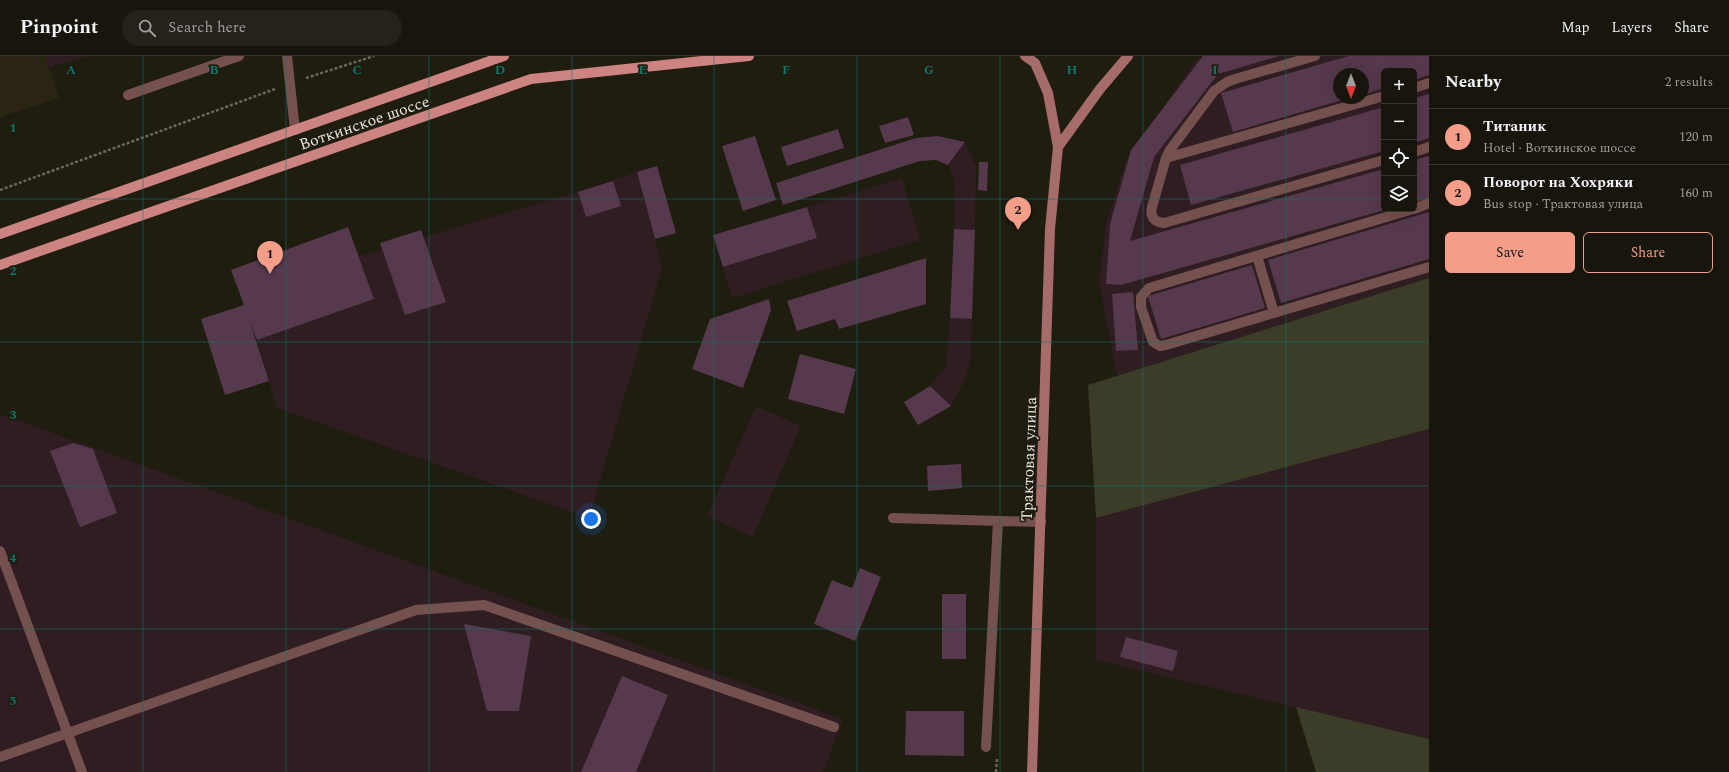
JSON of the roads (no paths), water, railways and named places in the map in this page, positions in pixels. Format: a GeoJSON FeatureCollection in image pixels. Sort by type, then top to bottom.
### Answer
{"type":"FeatureCollection","features":[{"type":"Feature","properties":{"kind":"main road","name":"Воткинское шоссе"},"geometry":{"type":"LineString","coordinates":[[0,234],[504,56]]}},
{"type":"Feature","properties":{"kind":"main road","name":"Воткинское шоссе"},"geometry":{"type":"LineString","coordinates":[[0,265],[531,79],[749,56]]}},
{"type":"Feature","properties":{"kind":"street"},"geometry":{"type":"LineString","coordinates":[[128,95],[239,56]]}},
{"type":"Feature","properties":{"kind":"street"},"geometry":{"type":"LineString","coordinates":[[287,56],[295,130]]}},
{"type":"Feature","properties":{"kind":"street"},"geometry":{"type":"LineString","coordinates":[[1025,56],[1035,63],[1048,93],[1058,147]]}},
{"type":"Feature","properties":{"kind":"street"},"geometry":{"type":"LineString","coordinates":[[1058,147],[1100,89],[1128,56]]}},
{"type":"Feature","properties":{"kind":"street"},"geometry":{"type":"LineString","coordinates":[[1315,56],[1234,79],[1219,87],[1172,146],[1166,158],[1151,213],[1155,220],[1164,223],[1381,161]]}},
{"type":"Feature","properties":{"kind":"street"},"geometry":{"type":"LineString","coordinates":[[1417,87],[1429,83]]}},
{"type":"Feature","properties":{"kind":"street"},"geometry":{"type":"LineString","coordinates":[[1166,158],[1381,97]]}},
{"type":"Feature","properties":{"kind":"street","name":"Трактовая улица"},"geometry":{"type":"LineString","coordinates":[[1032,772],[1050,230],[1058,147]]}},
{"type":"Feature","properties":{"kind":"street"},"geometry":{"type":"LineString","coordinates":[[1417,151],[1429,147]]}},
{"type":"Feature","properties":{"kind":"street"},"geometry":{"type":"LineString","coordinates":[[1417,208],[1429,203]]}},
{"type":"Feature","properties":{"kind":"street"},"geometry":{"type":"LineString","coordinates":[[1404,212],[1149,288],[1144,292],[1140,302],[1149,337],[1156,345],[1166,345],[1429,268]]}},
{"type":"Feature","properties":{"kind":"street"},"geometry":{"type":"LineString","coordinates":[[1257,256],[1274,313]]}},
{"type":"Feature","properties":{"kind":"street"},"geometry":{"type":"LineString","coordinates":[[893,518],[1041,522]]}},
{"type":"Feature","properties":{"kind":"street"},"geometry":{"type":"LineString","coordinates":[[986,747],[998,521]]}},
{"type":"Feature","properties":{"kind":"street"},"geometry":{"type":"LineString","coordinates":[[0,551],[82,772]]}},
{"type":"Feature","properties":{"kind":"street"},"geometry":{"type":"LineString","coordinates":[[0,757],[416,610],[484,605],[834,727]]}},
{"type":"Feature","properties":{"kind":"place","name":"Поворот на Хохряки"},"geometry":{"type":"Point","coordinates":[1018,230]}},
{"type":"Feature","properties":{"kind":"place","name":"Титаник"},"geometry":{"type":"Point","coordinates":[270,274]}}]}
